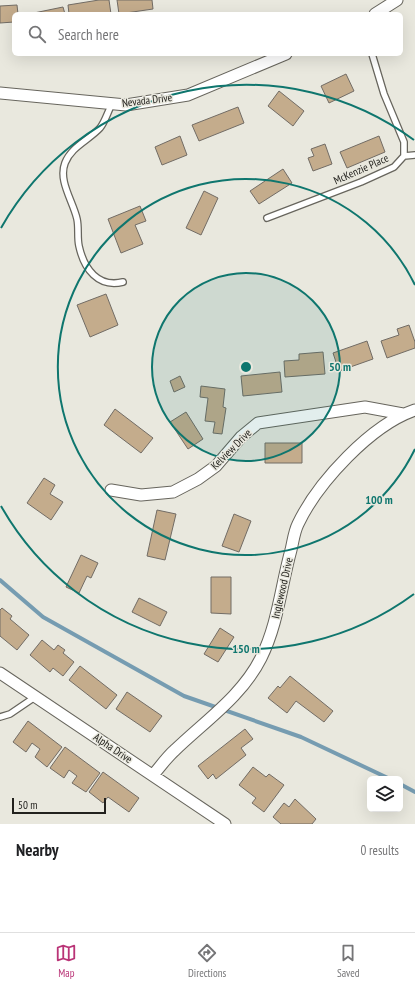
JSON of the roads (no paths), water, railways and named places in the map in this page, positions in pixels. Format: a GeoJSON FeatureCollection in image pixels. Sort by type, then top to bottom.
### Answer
{"type":"FeatureCollection","features":[{"type":"Feature","properties":{"kind":"street"},"geometry":{"type":"LineString","coordinates":[[378,12],[397,0]]}},
{"type":"Feature","properties":{"kind":"street","name":"Nevada Drive"},"geometry":{"type":"LineString","coordinates":[[0,93],[126,105],[188,95],[281,56]]}},
{"type":"Feature","properties":{"kind":"street","name":"Kelview Drive"},"geometry":{"type":"LineString","coordinates":[[111,490],[141,495],[173,492],[198,479],[216,466],[241,437],[258,423],[365,407],[403,414]]}},
{"type":"Feature","properties":{"kind":"street","name":"Inglewood Drive"},"geometry":{"type":"LineString","coordinates":[[153,775],[174,751],[230,700],[247,681],[261,658],[271,633],[298,524],[322,485],[351,453],[376,431],[403,414],[415,410]]}},
{"type":"Feature","properties":{"kind":"street","name":"Alpha Drive"},"geometry":{"type":"LineString","coordinates":[[0,673],[225,824]]}},
{"type":"Feature","properties":{"kind":"lane","name":"McKenzie Place"},"geometry":{"type":"LineString","coordinates":[[266,218],[374,176],[394,167],[404,156],[404,142],[384,94],[373,56]]}},
{"type":"Feature","properties":{"kind":"lane"},"geometry":{"type":"LineString","coordinates":[[112,104],[100,128],[77,146],[65,162],[63,177],[77,219],[80,247],[90,271],[100,281],[115,284],[123,282]]}},
{"type":"Feature","properties":{"kind":"lane"},"geometry":{"type":"LineString","coordinates":[[404,156],[415,155]]}},
{"type":"Feature","properties":{"kind":"lane"},"geometry":{"type":"LineString","coordinates":[[0,717],[10,714],[36,697]]}},
{"type":"Feature","properties":{"kind":"waterway"},"geometry":{"type":"LineString","coordinates":[[0,580],[43,617],[184,696],[301,737],[384,776]]}},
{"type":"Feature","properties":{"kind":"waterway"},"geometry":{"type":"LineString","coordinates":[[403,786],[415,792]]}}]}
